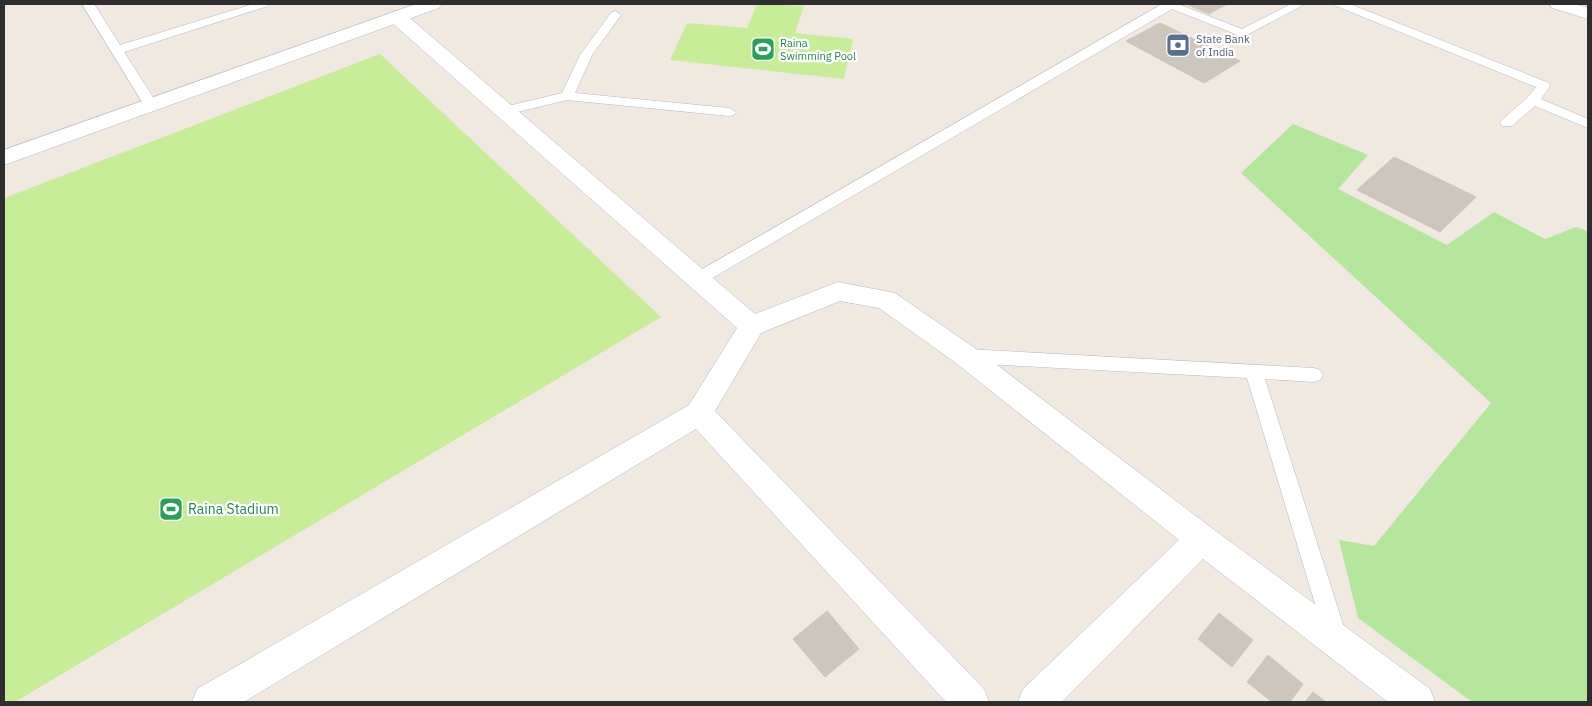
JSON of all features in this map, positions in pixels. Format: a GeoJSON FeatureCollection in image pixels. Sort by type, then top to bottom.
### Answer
{"type":"FeatureCollection","features":[{"type":"Feature","properties":{"kind":"street"},"geometry":{"type":"LineString","coordinates":[[4,158],[433,4]]}},
{"type":"Feature","properties":{"kind":"street"},"geometry":{"type":"LineString","coordinates":[[1558,4],[1588,14]]}},
{"type":"Feature","properties":{"kind":"street"},"geometry":{"type":"LineString","coordinates":[[397,17],[752,326]]}},
{"type":"Feature","properties":{"kind":"street"},"geometry":{"type":"LineString","coordinates":[[210,702],[699,413],[752,326],[838,291],[886,300],[966,356],[1416,702]]}},
{"type":"Feature","properties":{"kind":"street"},"geometry":{"type":"LineString","coordinates":[[699,413],[971,702]]}},
{"type":"Feature","properties":{"kind":"street"},"geometry":{"type":"LineString","coordinates":[[1036,702],[1202,539]]}},
{"type":"Feature","properties":{"kind":"lane"},"geometry":{"type":"LineString","coordinates":[[88,4],[150,105]]}},
{"type":"Feature","properties":{"kind":"lane"},"geometry":{"type":"LineString","coordinates":[[116,50],[264,4]]}},
{"type":"Feature","properties":{"kind":"lane"},"geometry":{"type":"LineString","coordinates":[[698,279],[1169,4],[1243,33],[1299,4]]}},
{"type":"Feature","properties":{"kind":"lane"},"geometry":{"type":"LineString","coordinates":[[1340,4],[1544,86],[1533,100],[1507,123]]}},
{"type":"Feature","properties":{"kind":"lane"},"geometry":{"type":"LineString","coordinates":[[567,96],[586,55],[615,15]]}},
{"type":"Feature","properties":{"kind":"lane"},"geometry":{"type":"LineString","coordinates":[[505,111],[567,96],[730,112]]}},
{"type":"Feature","properties":{"kind":"lane"},"geometry":{"type":"LineString","coordinates":[[1533,100],[1588,124]]}},
{"type":"Feature","properties":{"kind":"lane"},"geometry":{"type":"LineString","coordinates":[[966,356],[1314,375]]}},
{"type":"Feature","properties":{"kind":"lane"},"geometry":{"type":"LineString","coordinates":[[1254,373],[1338,642]]}},
{"type":"Feature","properties":{"kind":"green space","name":"Raina Swimming Pool"},"geometry":{"type":"Polygon","coordinates":[[[757,4],[804,6],[795,33],[853,39],[844,79],[670,60],[687,23],[747,28],[757,4]]]}},
{"type":"Feature","properties":{"kind":"green space","name":"Raina Stadium"},"geometry":{"type":"Polygon","coordinates":[[[380,54],[661,317],[15,702],[4,702],[4,198],[380,54]]]}},
{"type":"Feature","properties":{"kind":"green space"},"geometry":{"type":"Polygon","coordinates":[[[1293,124],[1368,155],[1338,189],[1447,245],[1494,212],[1545,239],[1576,227],[1588,231],[1588,702],[1472,702],[1358,618],[1339,540],[1374,546],[1491,403],[1241,173],[1293,124]]]}},
{"type":"Feature","properties":{"kind":"building"},"geometry":{"type":"Polygon","coordinates":[[[1186,4],[1227,4],[1209,14],[1186,4]]]}},
{"type":"Feature","properties":{"kind":"building"},"geometry":{"type":"Polygon","coordinates":[[[1160,23],[1240,61],[1204,83],[1126,41],[1160,23]]]}},
{"type":"Feature","properties":{"kind":"building"},"geometry":{"type":"Polygon","coordinates":[[[1394,157],[1476,197],[1440,232],[1357,190],[1394,157]]]}},
{"type":"Feature","properties":{"kind":"building"},"geometry":{"type":"Polygon","coordinates":[[[827,611],[859,649],[825,677],[793,639],[827,611]]]}},
{"type":"Feature","properties":{"kind":"building"},"geometry":{"type":"Polygon","coordinates":[[[1219,613],[1253,640],[1232,667],[1198,639],[1219,613]]]}},
{"type":"Feature","properties":{"kind":"building"},"geometry":{"type":"Polygon","coordinates":[[[1268,655],[1303,684],[1290,702],[1272,702],[1247,682],[1268,655]]]}},
{"type":"Feature","properties":{"kind":"building"},"geometry":{"type":"Polygon","coordinates":[[[1313,692],[1326,702],[1305,702],[1313,692]]]}},
{"type":"Feature","properties":{"kind":"place","name":"State Bank of India"},"geometry":{"type":"Point","coordinates":[1178,45]}},
{"type":"Feature","properties":{"kind":"place","name":"Raina Swimming Pool"},"geometry":{"type":"Point","coordinates":[763,49]}},
{"type":"Feature","properties":{"kind":"place","name":"Raina Stadium"},"geometry":{"type":"Point","coordinates":[171,509]}}]}
